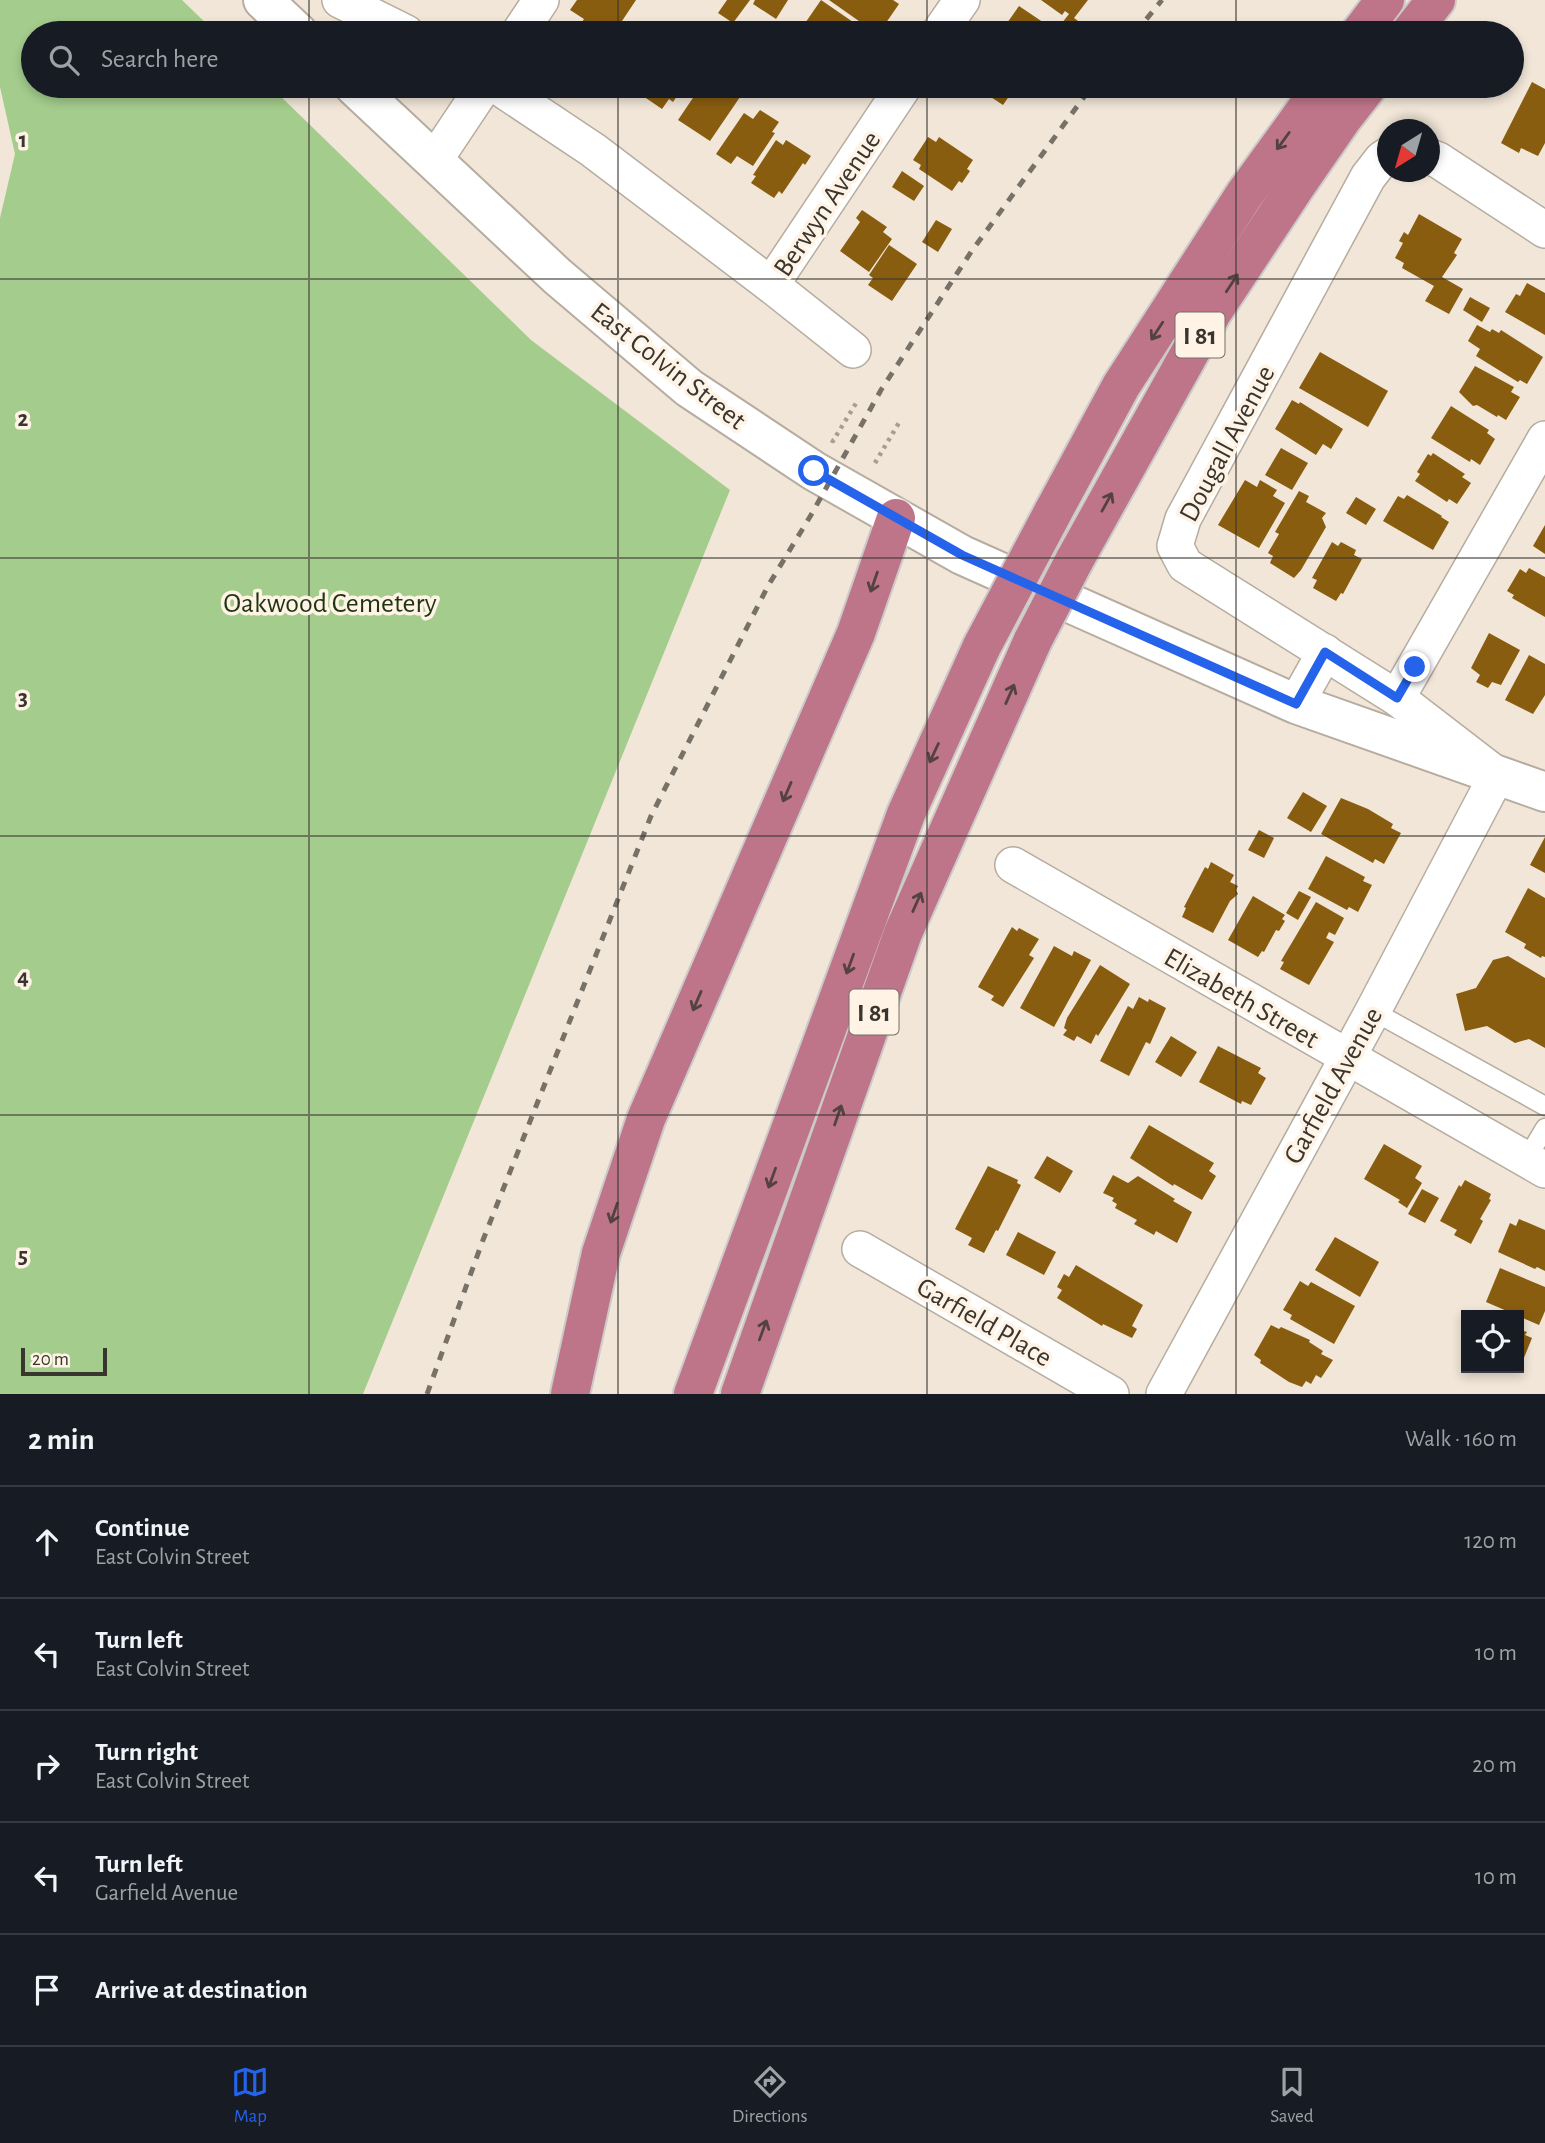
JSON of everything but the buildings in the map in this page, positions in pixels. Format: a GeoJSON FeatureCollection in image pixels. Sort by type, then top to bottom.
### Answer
{"type":"FeatureCollection","features":[{"type":"Feature","properties":{"kind":"highway"},"geometry":{"type":"LineString","coordinates":[[1369,21],[1385,0]]}},
{"type":"Feature","properties":{"kind":"highway"},"geometry":{"type":"LineString","coordinates":[[1419,21],[1436,0]]}},
{"type":"Feature","properties":{"kind":"highway","name":"I 81"},"geometry":{"type":"LineString","coordinates":[[693,1394],[906,814],[982,646],[1121,386],[1244,195],[1313,98]]}},
{"type":"Feature","properties":{"kind":"highway","name":"I 81"},"geometry":{"type":"LineString","coordinates":[[740,1394],[903,933],[1033,640],[1212,313],[1312,163],[1359,98]]}},
{"type":"Feature","properties":{"kind":"highway"},"geometry":{"type":"LineString","coordinates":[[570,1394],[601,1253],[646,1119],[856,633],[896,518]]}},
{"type":"Feature","properties":{"kind":"street"},"geometry":{"type":"LineString","coordinates":[[263,0],[285,21]]}},
{"type":"Feature","properties":{"kind":"street"},"geometry":{"type":"LineString","coordinates":[[340,0],[382,21]]}},
{"type":"Feature","properties":{"kind":"street"},"geometry":{"type":"LineString","coordinates":[[527,21],[541,0]]}},
{"type":"Feature","properties":{"kind":"street"},"geometry":{"type":"LineString","coordinates":[[947,21],[962,0]]}},
{"type":"Feature","properties":{"kind":"street","name":"East Colvin Street"},"geometry":{"type":"LineString","coordinates":[[367,98],[557,276],[689,388],[814,471],[962,555],[1296,704],[1545,792]]}},
{"type":"Feature","properties":{"kind":"street"},"geometry":{"type":"LineString","coordinates":[[434,161],[476,98]]}},
{"type":"Feature","properties":{"kind":"street"},"geometry":{"type":"LineString","coordinates":[[515,98],[593,150],[853,350]]}},
{"type":"Feature","properties":{"kind":"street","name":"Berwyn Avenue"},"geometry":{"type":"LineString","coordinates":[[771,285],[896,98]]}},
{"type":"Feature","properties":{"kind":"street"},"geometry":{"type":"LineString","coordinates":[[1440,163],[1545,230]]}},
{"type":"Feature","properties":{"kind":"street","name":"Dougall Avenue"},"geometry":{"type":"LineString","coordinates":[[1325,652],[1185,565],[1175,547],[1183,519],[1377,168]]}},
{"type":"Feature","properties":{"kind":"street"},"geometry":{"type":"LineString","coordinates":[[1397,698],[1545,439]]}},
{"type":"Feature","properties":{"kind":"street"},"geometry":{"type":"LineString","coordinates":[[1296,704],[1325,652]]}},
{"type":"Feature","properties":{"kind":"street","name":"East Colvin Street"},"geometry":{"type":"LineString","coordinates":[[1325,652],[1397,698],[1497,775]]}},
{"type":"Feature","properties":{"kind":"street","name":"Garfield Avenue"},"geometry":{"type":"LineString","coordinates":[[1164,1394],[1373,1011],[1497,775]]}},
{"type":"Feature","properties":{"kind":"street","name":"Elizabeth Street"},"geometry":{"type":"LineString","coordinates":[[1013,865],[1536,1165]]}},
{"type":"Feature","properties":{"kind":"street","name":"Garfield Place"},"geometry":{"type":"LineString","coordinates":[[860,1249],[1111,1394]]}},
{"type":"Feature","properties":{"kind":"lane"},"geometry":{"type":"LineString","coordinates":[[1373,1011],[1545,1106]]}},
{"type":"Feature","properties":{"kind":"lane"},"geometry":{"type":"LineString","coordinates":[[1536,1165],[1545,1128]]}},
{"type":"Feature","properties":{"kind":"path"},"geometry":{"type":"LineString","coordinates":[[825,437],[834,441],[858,400]]}},
{"type":"Feature","properties":{"kind":"path"},"geometry":{"type":"LineString","coordinates":[[875,463],[900,421]]}},
{"type":"Feature","properties":{"kind":"green space","name":"Oakwood Cemetery"},"geometry":{"type":"Polygon","coordinates":[[[0,0],[182,0],[204,21],[21,21],[21,98],[282,98],[531,340],[730,490],[363,1394],[0,1394],[0,218],[15,154],[0,87],[0,0]]]}},
{"type":"Feature","properties":{"kind":"railway"},"geometry":{"type":"LineString","coordinates":[[1145,21],[1162,0]]}},
{"type":"Feature","properties":{"kind":"railway"},"geometry":{"type":"LineString","coordinates":[[427,1394],[483,1240],[651,816],[768,586],[881,390],[971,252],[1083,98]]}},
{"type":"Feature","properties":{"kind":"route"},"geometry":{"type":"LineString","coordinates":[[814,471],[962,555],[1296,704],[1325,652],[1397,698],[1415,667]]}}]}
